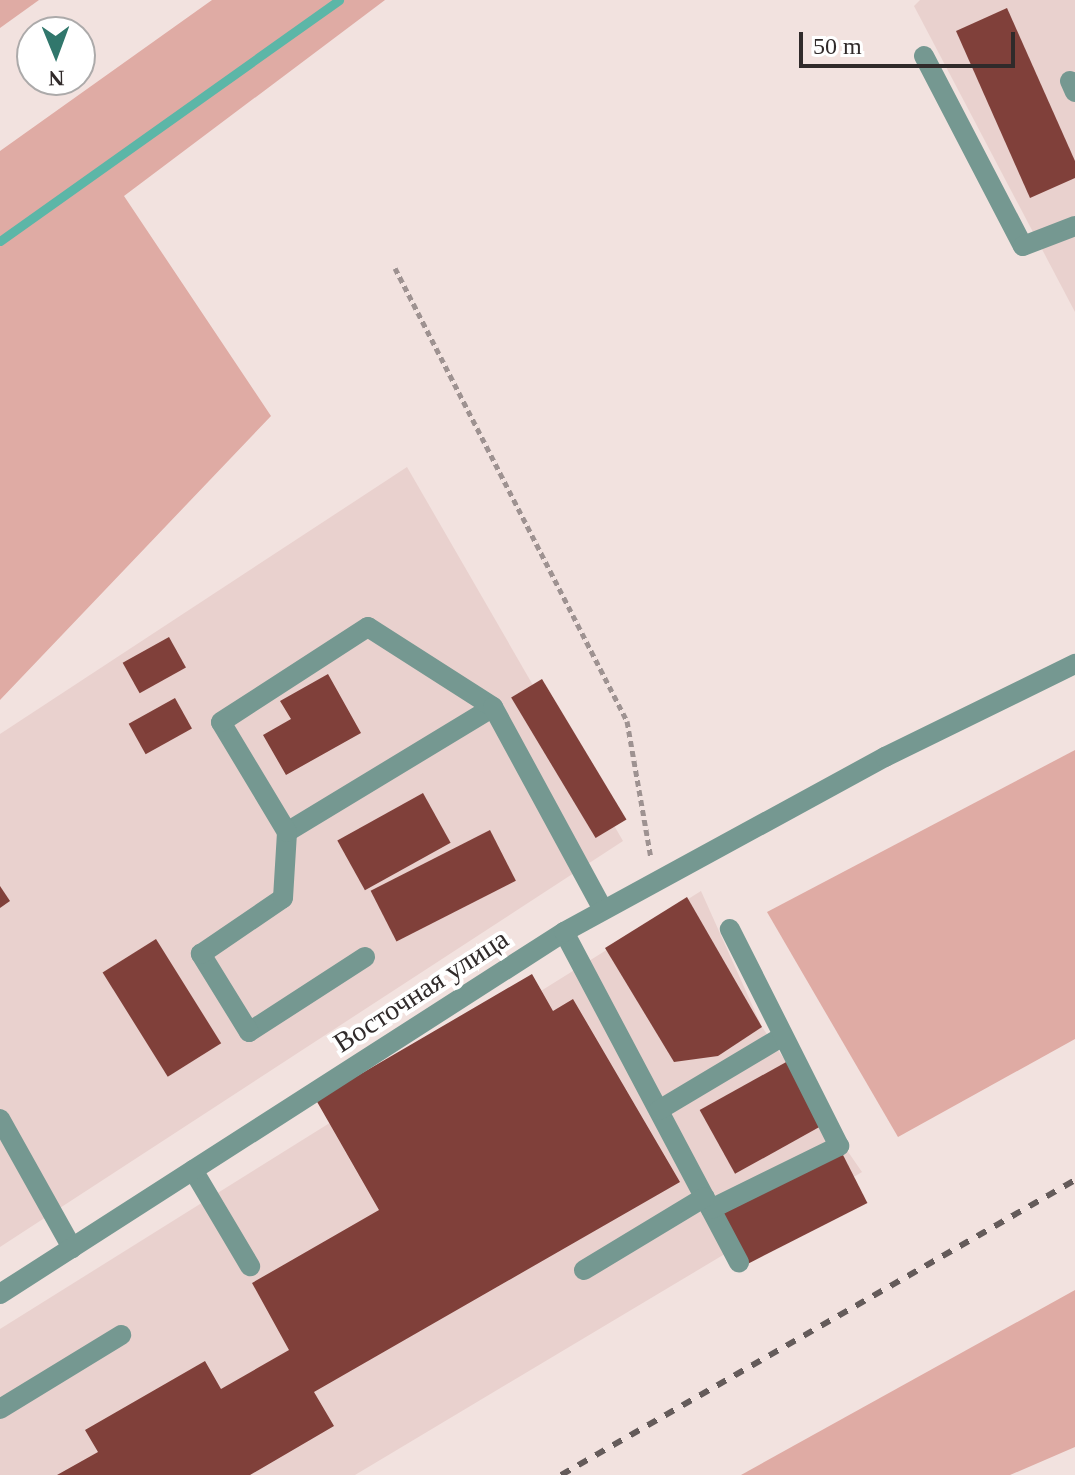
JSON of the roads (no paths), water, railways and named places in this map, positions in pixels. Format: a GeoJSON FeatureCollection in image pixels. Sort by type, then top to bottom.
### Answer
{"type":"FeatureCollection","features":[{"type":"Feature","properties":{"kind":"street"},"geometry":{"type":"LineString","coordinates":[[924,56],[1023,246],[1075,226]]}},
{"type":"Feature","properties":{"kind":"street"},"geometry":{"type":"LineString","coordinates":[[365,957],[249,1032],[201,954],[283,898],[287,832],[221,722],[368,627],[493,707],[603,910]]}},
{"type":"Feature","properties":{"kind":"street","name":"Восточная улица"},"geometry":{"type":"LineString","coordinates":[[0,1294],[564,932],[885,757],[1075,664]]}},
{"type":"Feature","properties":{"kind":"street"},"geometry":{"type":"LineString","coordinates":[[287,832],[493,707]]}},
{"type":"Feature","properties":{"kind":"street"},"geometry":{"type":"LineString","coordinates":[[584,1270],[708,1203],[839,1146],[730,929]]}},
{"type":"Feature","properties":{"kind":"street"},"geometry":{"type":"LineString","coordinates":[[564,932],[739,1262]]}},
{"type":"Feature","properties":{"kind":"street"},"geometry":{"type":"LineString","coordinates":[[659,1110],[783,1036]]}},
{"type":"Feature","properties":{"kind":"street"},"geometry":{"type":"LineString","coordinates":[[0,1119],[72,1248]]}},
{"type":"Feature","properties":{"kind":"street"},"geometry":{"type":"LineString","coordinates":[[193,1170],[250,1266]]}},
{"type":"Feature","properties":{"kind":"street"},"geometry":{"type":"LineString","coordinates":[[0,1409],[121,1335]]}},
{"type":"Feature","properties":{"kind":"waterway"},"geometry":{"type":"LineString","coordinates":[[0,241],[339,0]]}},
{"type":"Feature","properties":{"kind":"railway"},"geometry":{"type":"LineString","coordinates":[[561,1475],[1075,1180]]}}]}
